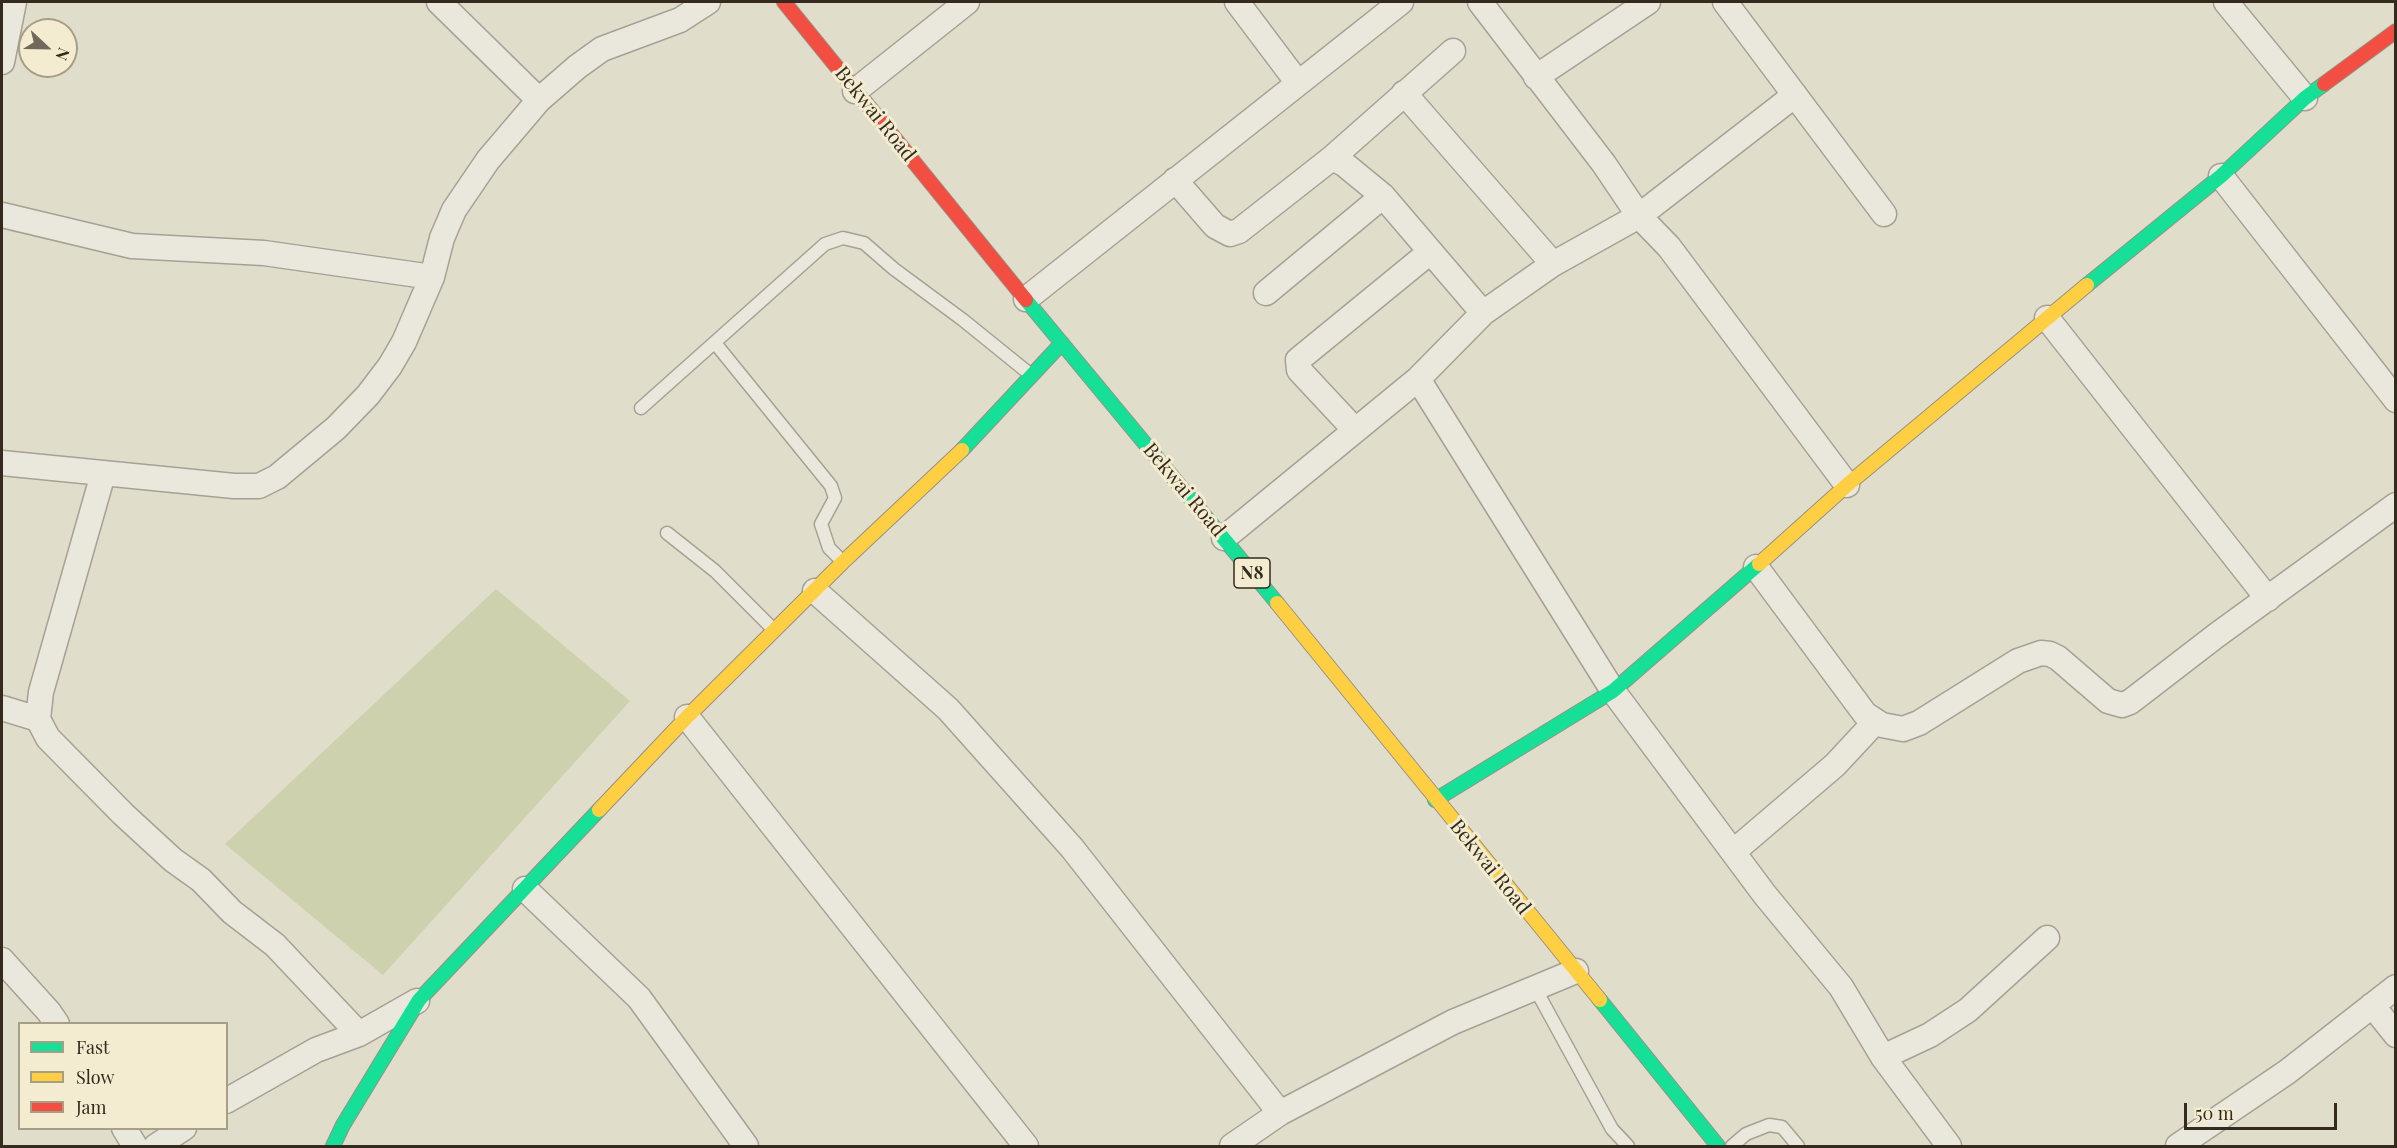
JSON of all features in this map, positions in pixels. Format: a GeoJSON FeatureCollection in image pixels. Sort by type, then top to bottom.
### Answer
{"type":"FeatureCollection","features":[{"type":"Feature","properties":{"kind":"main road","name":"Bekwai Road"},"geometry":{"type":"LineString","coordinates":[[784,2],[1062,343],[1224,537],[1635,1047],[1718,1146]]}},
{"type":"Feature","properties":{"kind":"main road"},"geometry":{"type":"LineString","coordinates":[[1435,800],[1613,691],[1847,485],[2221,176],[2305,98],[2396,31]]}},
{"type":"Feature","properties":{"kind":"main road"},"geometry":{"type":"LineString","coordinates":[[333,1146],[343,1125],[419,1000],[687,717],[843,562],[957,456],[1062,343]]}},
{"type":"Feature","properties":{"kind":"street"},"geometry":{"type":"LineString","coordinates":[[2,62],[14,2]]}},
{"type":"Feature","properties":{"kind":"street"},"geometry":{"type":"LineString","coordinates":[[439,2],[539,100]]}},
{"type":"Feature","properties":{"kind":"street"},"geometry":{"type":"LineString","coordinates":[[2,464],[234,486],[259,486],[277,477],[336,428],[390,366],[404,342],[432,277],[442,238],[454,210],[488,160],[539,100],[602,49],[680,20],[708,2]]}},
{"type":"Feature","properties":{"kind":"street"},"geometry":{"type":"LineString","coordinates":[[855,91],[967,2]]}},
{"type":"Feature","properties":{"kind":"street"},"geometry":{"type":"LineString","coordinates":[[1237,2],[1298,83]]}},
{"type":"Feature","properties":{"kind":"street"},"geometry":{"type":"LineString","coordinates":[[1026,299],[1401,2]]}},
{"type":"Feature","properties":{"kind":"street"},"geometry":{"type":"LineString","coordinates":[[1480,2],[1640,216],[1669,247],[1847,485]]}},
{"type":"Feature","properties":{"kind":"street"},"geometry":{"type":"LineString","coordinates":[[1536,77],[1648,2]]}},
{"type":"Feature","properties":{"kind":"street"},"geometry":{"type":"LineString","coordinates":[[1725,2],[1884,214]]}},
{"type":"Feature","properties":{"kind":"street"},"geometry":{"type":"LineString","coordinates":[[2226,2],[2305,98]]}},
{"type":"Feature","properties":{"kind":"street"},"geometry":{"type":"LineString","coordinates":[[1175,180],[1215,226],[1230,234],[1239,231],[1332,158],[1453,51]]}},
{"type":"Feature","properties":{"kind":"street"},"geometry":{"type":"LineString","coordinates":[[1404,93],[1553,264]]}},
{"type":"Feature","properties":{"kind":"street"},"geometry":{"type":"LineString","coordinates":[[1224,537],[1418,379],[1483,313],[1553,264],[1640,216],[1795,95]]}},
{"type":"Feature","properties":{"kind":"street"},"geometry":{"type":"LineString","coordinates":[[1332,158],[1344,164],[1383,196],[1483,313]]}},
{"type":"Feature","properties":{"kind":"street"},"geometry":{"type":"LineString","coordinates":[[2221,176],[2396,400]]}},
{"type":"Feature","properties":{"kind":"street"},"geometry":{"type":"LineString","coordinates":[[1266,293],[1383,196]]}},
{"type":"Feature","properties":{"kind":"street"},"geometry":{"type":"LineString","coordinates":[[2,215],[132,246],[264,253],[432,277]]}},
{"type":"Feature","properties":{"kind":"street"},"geometry":{"type":"LineString","coordinates":[[1355,430],[1299,370],[1298,360],[1430,252]]}},
{"type":"Feature","properties":{"kind":"street"},"geometry":{"type":"LineString","coordinates":[[2047,318],[2268,599]]}},
{"type":"Feature","properties":{"kind":"street"},"geometry":{"type":"LineString","coordinates":[[1418,379],[1613,691],[1765,895],[1841,987],[1883,1057],[1949,1146]]}},
{"type":"Feature","properties":{"kind":"street"},"geometry":{"type":"LineString","coordinates":[[104,474],[41,692],[38,719],[48,738],[123,814],[173,860],[201,880],[232,912],[275,945],[359,1034]]}},
{"type":"Feature","properties":{"kind":"street"},"geometry":{"type":"LineString","coordinates":[[1756,567],[1865,714],[1875,722],[1893,729],[1903,729],[1919,723],[2018,661],[2041,653],[2058,658],[2108,701],[2122,705],[2130,702],[2396,505]]}},
{"type":"Feature","properties":{"kind":"street"},"geometry":{"type":"LineString","coordinates":[[815,591],[948,709],[1072,848],[1280,1113]]}},
{"type":"Feature","properties":{"kind":"street"},"geometry":{"type":"LineString","coordinates":[[2,708],[38,719]]}},
{"type":"Feature","properties":{"kind":"street"},"geometry":{"type":"LineString","coordinates":[[687,717],[1026,1146]]}},
{"type":"Feature","properties":{"kind":"street"},"geometry":{"type":"LineString","coordinates":[[1733,852],[1835,765],[1875,722]]}},
{"type":"Feature","properties":{"kind":"street"},"geometry":{"type":"LineString","coordinates":[[525,889],[639,998],[746,1146]]}},
{"type":"Feature","properties":{"kind":"street"},"geometry":{"type":"LineString","coordinates":[[1883,1057],[1930,1035],[1968,1010],[2047,938]]}},
{"type":"Feature","properties":{"kind":"street"},"geometry":{"type":"LineString","coordinates":[[2,960],[50,1012],[56,1022]]}},
{"type":"Feature","properties":{"kind":"street"},"geometry":{"type":"LineString","coordinates":[[1232,1146],[1280,1113],[1453,1022],[1576,971]]}},
{"type":"Feature","properties":{"kind":"street"},"geometry":{"type":"LineString","coordinates":[[2178,1146],[2287,1072],[2396,987]]}},
{"type":"Feature","properties":{"kind":"street"},"geometry":{"type":"LineString","coordinates":[[228,1100],[316,1050],[359,1034],[419,1000]]}},
{"type":"Feature","properties":{"kind":"street"},"geometry":{"type":"LineString","coordinates":[[2372,1005],[2396,1035]]}},
{"type":"Feature","properties":{"kind":"street"},"geometry":{"type":"LineString","coordinates":[[124,1130],[135,1146]]}},
{"type":"Feature","properties":{"kind":"street"},"geometry":{"type":"LineString","coordinates":[[156,1146],[181,1130]]}},
{"type":"Feature","properties":{"kind":"lane"},"geometry":{"type":"LineString","coordinates":[[641,408],[825,244],[843,238],[864,243],[894,269],[1032,375]]}},
{"type":"Feature","properties":{"kind":"lane"},"geometry":{"type":"LineString","coordinates":[[715,343],[831,486],[835,498],[821,524],[830,548],[843,562]]}},
{"type":"Feature","properties":{"kind":"lane"},"geometry":{"type":"LineString","coordinates":[[667,533],[716,571],[775,630]]}},
{"type":"Feature","properties":{"kind":"lane"},"geometry":{"type":"LineString","coordinates":[[1535,988],[1612,1129],[1628,1146]]}},
{"type":"Feature","properties":{"kind":"lane"},"geometry":{"type":"LineString","coordinates":[[1732,1146],[1746,1134],[1769,1125],[1782,1127],[1798,1146]]}},
{"type":"Feature","properties":{"kind":"green space"},"geometry":{"type":"Polygon","coordinates":[[[496,589],[630,701],[383,975],[225,844],[496,589]]]}},
{"type":"Feature","properties":{"kind":"traffic: fast"},"geometry":{"type":"LineString","coordinates":[[2087,285],[2221,176],[2305,98],[2324,84]]}},
{"type":"Feature","properties":{"kind":"traffic: fast"},"geometry":{"type":"LineString","coordinates":[[1026,300],[1277,603]]}},
{"type":"Feature","properties":{"kind":"traffic: fast"},"geometry":{"type":"LineString","coordinates":[[962,450],[1062,343]]}},
{"type":"Feature","properties":{"kind":"traffic: fast"},"geometry":{"type":"LineString","coordinates":[[1435,800],[1613,691],[1759,564]]}},
{"type":"Feature","properties":{"kind":"traffic: fast"},"geometry":{"type":"LineString","coordinates":[[333,1146],[343,1125],[419,1000],[599,810]]}},
{"type":"Feature","properties":{"kind":"traffic: fast"},"geometry":{"type":"LineString","coordinates":[[1600,1000],[1718,1146]]}},
{"type":"Feature","properties":{"kind":"traffic: slow"},"geometry":{"type":"LineString","coordinates":[[1759,564],[1847,485],[2087,285]]}},
{"type":"Feature","properties":{"kind":"traffic: slow"},"geometry":{"type":"LineString","coordinates":[[599,810],[687,717],[843,562],[962,450]]}},
{"type":"Feature","properties":{"kind":"traffic: slow"},"geometry":{"type":"LineString","coordinates":[[1277,603],[1600,1000]]}},
{"type":"Feature","properties":{"kind":"traffic: jam"},"geometry":{"type":"LineString","coordinates":[[784,2],[1026,300]]}},
{"type":"Feature","properties":{"kind":"traffic: jam"},"geometry":{"type":"LineString","coordinates":[[2324,84],[2396,31]]}}]}
